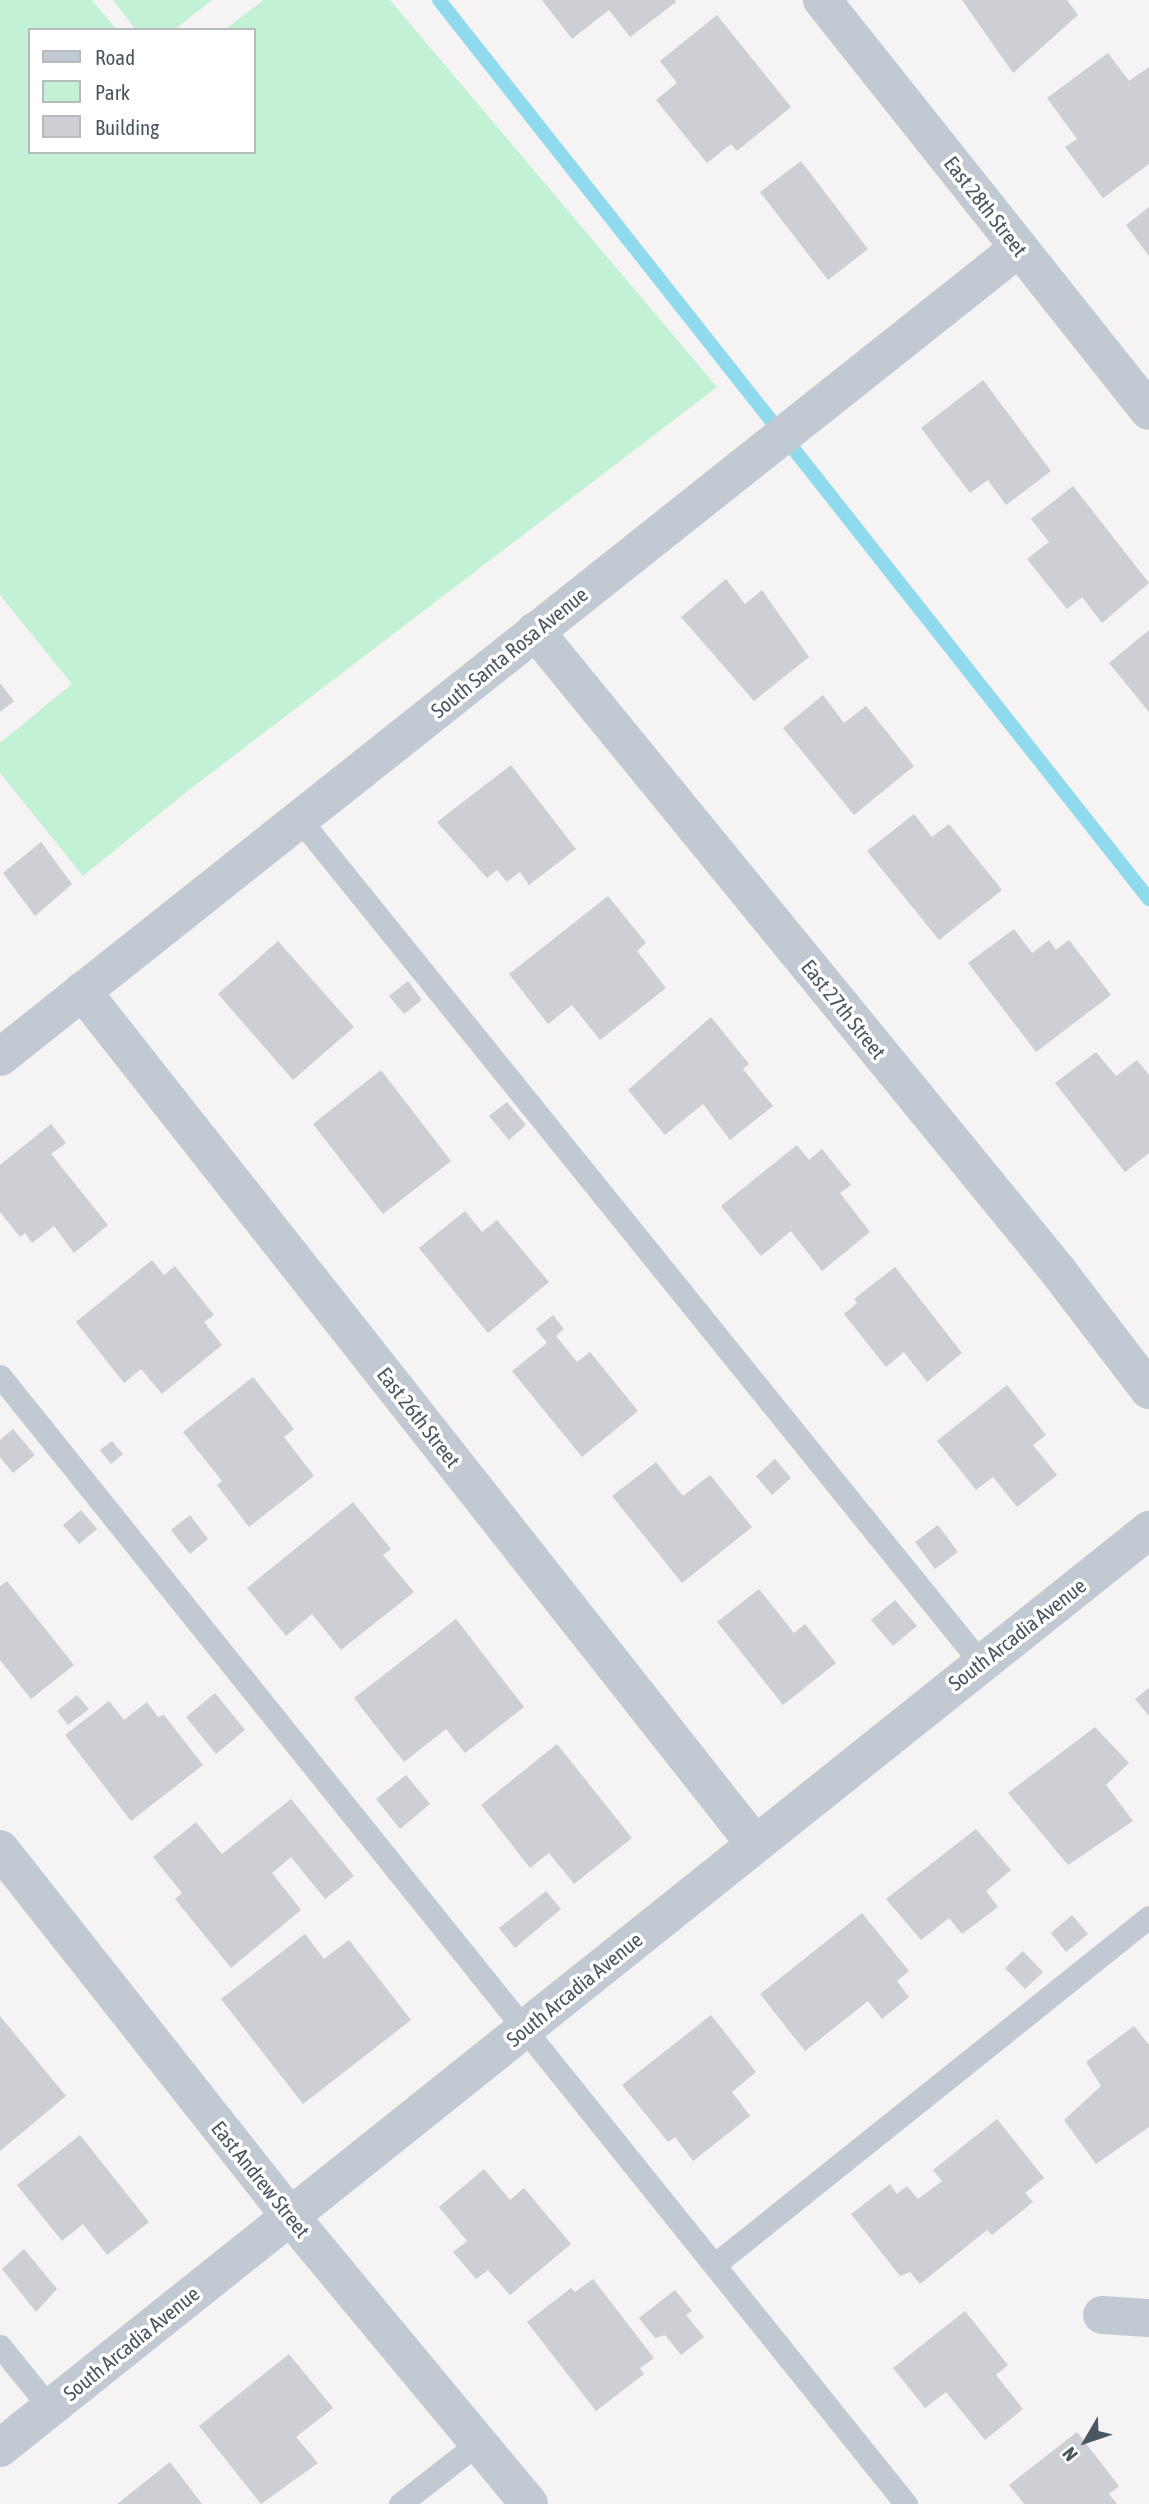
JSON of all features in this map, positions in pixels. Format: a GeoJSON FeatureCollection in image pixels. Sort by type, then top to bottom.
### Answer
{"type":"FeatureCollection","features":[{"type":"Feature","properties":{"kind":"street","name":"East 28th Street"},"geometry":{"type":"LineString","coordinates":[[822,0],[1149,411]]}},
{"type":"Feature","properties":{"kind":"street","name":"South Santa Rosa Avenue"},"geometry":{"type":"LineString","coordinates":[[0,1057],[301,821],[535,631],[1019,248]]}},
{"type":"Feature","properties":{"kind":"street","name":"East 27th Street"},"geometry":{"type":"LineString","coordinates":[[535,631],[1058,1271],[1149,1390]]}},
{"type":"Feature","properties":{"kind":"street","name":"East 26th Street"},"geometry":{"type":"LineString","coordinates":[[82,991],[755,1844]]}},
{"type":"Feature","properties":{"kind":"street","name":"South Arcadia Avenue"},"geometry":{"type":"LineString","coordinates":[[0,2448],[1149,1530]]}},
{"type":"Feature","properties":{"kind":"street","name":"East Andrew Street"},"geometry":{"type":"LineString","coordinates":[[0,1849],[290,2216],[529,2504]]}},
{"type":"Feature","properties":{"kind":"street"},"geometry":{"type":"LineString","coordinates":[[1102,2315],[1149,2318]]}},
{"type":"Feature","properties":{"kind":"lane"},"geometry":{"type":"LineString","coordinates":[[301,821],[981,1663]]}},
{"type":"Feature","properties":{"kind":"lane"},"geometry":{"type":"LineString","coordinates":[[0,1376],[906,2504]]}},
{"type":"Feature","properties":{"kind":"lane"},"geometry":{"type":"LineString","coordinates":[[714,2265],[1149,1917]]}},
{"type":"Feature","properties":{"kind":"lane"},"geometry":{"type":"LineString","coordinates":[[0,2346],[50,2408]]}},
{"type":"Feature","properties":{"kind":"lane"},"geometry":{"type":"LineString","coordinates":[[400,2504],[478,2443]]}},
{"type":"Feature","properties":{"kind":"green space"},"geometry":{"type":"Polygon","coordinates":[[[0,0],[92,0],[115,28],[28,28],[28,154],[256,154],[256,28],[227,28],[264,0],[390,0],[717,387],[185,793],[83,876],[0,773],[0,743],[72,684],[0,595],[0,0]]]}},
{"type":"Feature","properties":{"kind":"green space"},"geometry":{"type":"Polygon","coordinates":[[[113,0],[212,0],[177,28],[134,28],[113,0]]]}},
{"type":"Feature","properties":{"kind":"building"},"geometry":{"type":"Polygon","coordinates":[[[542,0],[676,2],[630,37],[609,10],[572,39],[542,0]]]}},
{"type":"Feature","properties":{"kind":"building"},"geometry":{"type":"Polygon","coordinates":[[[962,0],[1067,0],[1078,15],[1013,73],[962,0]]]}},
{"type":"Feature","properties":{"kind":"building"},"geometry":{"type":"Polygon","coordinates":[[[717,15],[791,107],[737,151],[731,144],[707,163],[656,100],[677,83],[660,61],[717,15]]]}},
{"type":"Feature","properties":{"kind":"building"},"geometry":{"type":"Polygon","coordinates":[[[1108,53],[1129,81],[1149,67],[1149,164],[1103,198],[1065,147],[1077,139],[1047,98],[1108,53]]]}},
{"type":"Feature","properties":{"kind":"building"},"geometry":{"type":"Polygon","coordinates":[[[801,161],[868,249],[828,280],[760,192],[801,161]]]}},
{"type":"Feature","properties":{"kind":"building"},"geometry":{"type":"Polygon","coordinates":[[[1149,207],[1149,256],[1126,225],[1149,207]]]}},
{"type":"Feature","properties":{"kind":"building"},"geometry":{"type":"Polygon","coordinates":[[[983,380],[1051,471],[1006,505],[988,480],[970,493],[921,428],[983,380]]]}},
{"type":"Feature","properties":{"kind":"building"},"geometry":{"type":"Polygon","coordinates":[[[1073,486],[1149,583],[1102,623],[1082,597],[1067,609],[1027,559],[1049,542],[1031,519],[1073,486]]]}},
{"type":"Feature","properties":{"kind":"building"},"geometry":{"type":"Polygon","coordinates":[[[726,579],[745,604],[762,590],[809,657],[754,701],[681,617],[726,579]]]}},
{"type":"Feature","properties":{"kind":"building"},"geometry":{"type":"Polygon","coordinates":[[[1149,630],[1149,712],[1109,663],[1149,630]]]}},
{"type":"Feature","properties":{"kind":"building"},"geometry":{"type":"Polygon","coordinates":[[[0,683],[14,701],[0,712],[0,683]]]}},
{"type":"Feature","properties":{"kind":"building"},"geometry":{"type":"Polygon","coordinates":[[[823,695],[844,723],[866,706],[914,766],[854,815],[783,728],[823,695]]]}},
{"type":"Feature","properties":{"kind":"building"},"geometry":{"type":"Polygon","coordinates":[[[511,765],[576,849],[529,885],[520,872],[507,882],[497,870],[487,878],[437,822],[511,765]]]}},
{"type":"Feature","properties":{"kind":"building"},"geometry":{"type":"Polygon","coordinates":[[[914,814],[932,837],[949,824],[1002,890],[939,940],[867,851],[914,814]]]}},
{"type":"Feature","properties":{"kind":"building"},"geometry":{"type":"Polygon","coordinates":[[[41,842],[72,884],[35,916],[3,873],[41,842]]]}},
{"type":"Feature","properties":{"kind":"building"},"geometry":{"type":"Polygon","coordinates":[[[608,896],[646,943],[637,951],[666,988],[600,1040],[572,1005],[548,1024],[509,974],[608,896]]]}},
{"type":"Feature","properties":{"kind":"building"},"geometry":{"type":"Polygon","coordinates":[[[1014,929],[1032,953],[1049,940],[1056,950],[1069,940],[1111,995],[1036,1052],[968,963],[1014,929]]]}},
{"type":"Feature","properties":{"kind":"building"},"geometry":{"type":"Polygon","coordinates":[[[278,941],[354,1027],[293,1080],[218,994],[278,941]]]}},
{"type":"Feature","properties":{"kind":"building"},"geometry":{"type":"Polygon","coordinates":[[[408,981],[422,1000],[404,1014],[389,996],[408,981]]]}},
{"type":"Feature","properties":{"kind":"building"},"geometry":{"type":"Polygon","coordinates":[[[711,1017],[749,1064],[743,1069],[773,1106],[730,1140],[703,1104],[665,1135],[628,1090],[711,1017]]]}},
{"type":"Feature","properties":{"kind":"building"},"geometry":{"type":"Polygon","coordinates":[[[1096,1052],[1116,1076],[1137,1060],[1149,1075],[1149,1153],[1125,1172],[1055,1083],[1096,1052]]]}},
{"type":"Feature","properties":{"kind":"building"},"geometry":{"type":"Polygon","coordinates":[[[381,1070],[451,1161],[383,1214],[313,1124],[381,1070]]]}},
{"type":"Feature","properties":{"kind":"building"},"geometry":{"type":"Polygon","coordinates":[[[507,1102],[526,1125],[509,1140],[489,1116],[507,1102]]]}},
{"type":"Feature","properties":{"kind":"building"},"geometry":{"type":"Polygon","coordinates":[[[51,1124],[66,1143],[51,1154],[108,1225],[74,1253],[54,1226],[32,1243],[25,1233],[20,1237],[0,1212],[0,1165],[51,1124]]]}},
{"type":"Feature","properties":{"kind":"building"},"geometry":{"type":"Polygon","coordinates":[[[797,1145],[809,1160],[822,1149],[851,1185],[840,1193],[870,1232],[822,1271],[791,1231],[761,1256],[721,1206],[797,1145]]]}},
{"type":"Feature","properties":{"kind":"building"},"geometry":{"type":"Polygon","coordinates":[[[465,1211],[482,1232],[497,1220],[549,1282],[488,1333],[419,1248],[465,1211]]]}},
{"type":"Feature","properties":{"kind":"building"},"geometry":{"type":"Polygon","coordinates":[[[152,1260],[164,1275],[175,1266],[214,1315],[204,1322],[222,1345],[162,1394],[141,1369],[124,1383],[76,1322],[152,1260]]]}},
{"type":"Feature","properties":{"kind":"building"},"geometry":{"type":"Polygon","coordinates":[[[895,1267],[962,1353],[927,1382],[904,1352],[886,1367],[844,1314],[857,1303],[854,1299],[895,1267]]]}},
{"type":"Feature","properties":{"kind":"building"},"geometry":{"type":"Polygon","coordinates":[[[553,1315],[564,1329],[556,1336],[577,1362],[590,1352],[638,1411],[582,1457],[512,1371],[547,1343],[536,1329],[553,1315]]]}},
{"type":"Feature","properties":{"kind":"building"},"geometry":{"type":"Polygon","coordinates":[[[253,1377],[294,1429],[284,1437],[314,1476],[249,1527],[217,1485],[222,1481],[183,1432],[253,1377]]]}},
{"type":"Feature","properties":{"kind":"building"},"geometry":{"type":"Polygon","coordinates":[[[1007,1385],[1046,1435],[1033,1445],[1057,1475],[1017,1507],[993,1477],[976,1490],[937,1441],[1007,1385]]]}},
{"type":"Feature","properties":{"kind":"building"},"geometry":{"type":"Polygon","coordinates":[[[13,1429],[35,1455],[13,1473],[0,1457],[0,1440],[13,1429]]]}},
{"type":"Feature","properties":{"kind":"building"},"geometry":{"type":"Polygon","coordinates":[[[112,1441],[123,1454],[111,1464],[100,1450],[112,1441]]]}},
{"type":"Feature","properties":{"kind":"building"},"geometry":{"type":"Polygon","coordinates":[[[775,1459],[791,1478],[772,1495],[756,1476],[775,1459]]]}},
{"type":"Feature","properties":{"kind":"building"},"geometry":{"type":"Polygon","coordinates":[[[656,1462],[683,1496],[710,1475],[752,1527],[682,1583],[612,1496],[656,1462]]]}},
{"type":"Feature","properties":{"kind":"building"},"geometry":{"type":"Polygon","coordinates":[[[353,1502],[391,1549],[383,1555],[414,1592],[341,1650],[312,1614],[286,1636],[247,1588],[353,1502]]]}},
{"type":"Feature","properties":{"kind":"building"},"geometry":{"type":"Polygon","coordinates":[[[81,1510],[97,1529],[79,1544],[63,1525],[81,1510]]]}},
{"type":"Feature","properties":{"kind":"building"},"geometry":{"type":"Polygon","coordinates":[[[190,1515],[208,1539],[190,1554],[171,1530],[190,1515]]]}},
{"type":"Feature","properties":{"kind":"building"},"geometry":{"type":"Polygon","coordinates":[[[938,1525],[958,1552],[935,1569],[915,1542],[938,1525]]]}},
{"type":"Feature","properties":{"kind":"building"},"geometry":{"type":"Polygon","coordinates":[[[7,1581],[74,1665],[31,1699],[0,1660],[0,1586],[7,1581]]]}},
{"type":"Feature","properties":{"kind":"building"},"geometry":{"type":"Polygon","coordinates":[[[759,1589],[794,1633],[805,1624],[836,1663],[783,1705],[717,1622],[759,1589]]]}},
{"type":"Feature","properties":{"kind":"building"},"geometry":{"type":"Polygon","coordinates":[[[895,1600],[917,1626],[893,1646],[871,1620],[895,1600]]]}},
{"type":"Feature","properties":{"kind":"building"},"geometry":{"type":"Polygon","coordinates":[[[456,1619],[524,1707],[465,1753],[446,1729],[404,1762],[354,1698],[456,1619]]]}},
{"type":"Feature","properties":{"kind":"building"},"geometry":{"type":"Polygon","coordinates":[[[1149,1688],[1149,1716],[1135,1699],[1149,1688]]]}},
{"type":"Feature","properties":{"kind":"building"},"geometry":{"type":"Polygon","coordinates":[[[215,1693],[245,1730],[216,1754],[186,1717],[215,1693]]]}},
{"type":"Feature","properties":{"kind":"building"},"geometry":{"type":"Polygon","coordinates":[[[77,1695],[89,1709],[68,1725],[57,1711],[77,1695]]]}},
{"type":"Feature","properties":{"kind":"building"},"geometry":{"type":"Polygon","coordinates":[[[109,1701],[124,1720],[147,1702],[158,1717],[164,1715],[203,1765],[131,1821],[65,1735],[109,1701]]]}},
{"type":"Feature","properties":{"kind":"building"},"geometry":{"type":"Polygon","coordinates":[[[1095,1727],[1129,1763],[1106,1785],[1133,1821],[1068,1865],[1008,1793],[1095,1727]]]}},
{"type":"Feature","properties":{"kind":"building"},"geometry":{"type":"Polygon","coordinates":[[[557,1744],[632,1838],[574,1884],[549,1853],[530,1868],[481,1805],[557,1744]]]}},
{"type":"Feature","properties":{"kind":"building"},"geometry":{"type":"Polygon","coordinates":[[[406,1775],[430,1804],[400,1829],[376,1799],[406,1775]]]}},
{"type":"Feature","properties":{"kind":"building"},"geometry":{"type":"Polygon","coordinates":[[[291,1799],[354,1876],[325,1899],[291,1857],[272,1873],[301,1910],[231,1968],[175,1899],[182,1893],[153,1857],[196,1822],[222,1854],[291,1799]]]}},
{"type":"Feature","properties":{"kind":"building"},"geometry":{"type":"Polygon","coordinates":[[[976,1829],[1011,1870],[986,1891],[998,1907],[962,1934],[949,1918],[921,1940],[886,1899],[976,1829]]]}},
{"type":"Feature","properties":{"kind":"building"},"geometry":{"type":"Polygon","coordinates":[[[546,1891],[561,1909],[515,1948],[499,1928],[546,1891]]]}},
{"type":"Feature","properties":{"kind":"building"},"geometry":{"type":"Polygon","coordinates":[[[862,1913],[909,1971],[897,1981],[909,1997],[882,2019],[868,2001],[805,2051],[760,1994],[862,1913]]]}},
{"type":"Feature","properties":{"kind":"building"},"geometry":{"type":"Polygon","coordinates":[[[1072,1915],[1088,1934],[1066,1952],[1051,1933],[1072,1915]]]}},
{"type":"Feature","properties":{"kind":"building"},"geometry":{"type":"Polygon","coordinates":[[[305,1934],[324,1959],[349,1940],[411,2020],[303,2104],[221,1999],[305,1934]]]}},
{"type":"Feature","properties":{"kind":"building"},"geometry":{"type":"Polygon","coordinates":[[[1023,1951],[1043,1972],[1025,1989],[1005,1968],[1023,1951]]]}},
{"type":"Feature","properties":{"kind":"building"},"geometry":{"type":"Polygon","coordinates":[[[711,2015],[756,2072],[732,2092],[750,2116],[693,2161],[675,2137],[668,2142],[622,2085],[711,2015]]]}},
{"type":"Feature","properties":{"kind":"building"},"geometry":{"type":"Polygon","coordinates":[[[0,2016],[66,2096],[0,2151],[0,2016]]]}},
{"type":"Feature","properties":{"kind":"building"},"geometry":{"type":"Polygon","coordinates":[[[1134,2026],[1149,2045],[1149,2127],[1096,2164],[1064,2120],[1101,2086],[1086,2062],[1134,2026]]]}},
{"type":"Feature","properties":{"kind":"building"},"geometry":{"type":"Polygon","coordinates":[[[997,2119],[1044,2178],[1025,2193],[1033,2202],[992,2235],[987,2230],[920,2284],[910,2272],[900,2276],[851,2214],[890,2184],[897,2194],[907,2186],[918,2199],[942,2181],[933,2170],[997,2119]]]}},
{"type":"Feature","properties":{"kind":"building"},"geometry":{"type":"Polygon","coordinates":[[[80,2135],[149,2222],[107,2255],[83,2224],[62,2241],[17,2185],[80,2135]]]}},
{"type":"Feature","properties":{"kind":"building"},"geometry":{"type":"Polygon","coordinates":[[[484,2169],[510,2200],[524,2188],[571,2244],[510,2295],[488,2270],[476,2279],[453,2252],[467,2241],[439,2207],[484,2169]]]}},
{"type":"Feature","properties":{"kind":"building"},"geometry":{"type":"Polygon","coordinates":[[[24,2249],[57,2289],[36,2312],[2,2269],[24,2249]]]}},
{"type":"Feature","properties":{"kind":"building"},"geometry":{"type":"Polygon","coordinates":[[[593,2279],[654,2358],[640,2368],[644,2374],[596,2411],[527,2322],[571,2288],[575,2292],[593,2279]]]}},
{"type":"Feature","properties":{"kind":"building"},"geometry":{"type":"Polygon","coordinates":[[[675,2290],[692,2311],[686,2315],[704,2337],[681,2355],[665,2335],[655,2338],[639,2318],[675,2290]]]}},
{"type":"Feature","properties":{"kind":"building"},"geometry":{"type":"Polygon","coordinates":[[[965,2311],[1008,2365],[996,2375],[1023,2409],[985,2440],[946,2392],[925,2408],[893,2368],[965,2311]]]}},
{"type":"Feature","properties":{"kind":"building"},"geometry":{"type":"Polygon","coordinates":[[[289,2354],[333,2408],[296,2437],[318,2463],[261,2504],[199,2426],[289,2354]]]}},
{"type":"Feature","properties":{"kind":"building"},"geometry":{"type":"Polygon","coordinates":[[[1077,2432],[1119,2486],[1109,2494],[1117,2504],[1024,2504],[1009,2485],[1077,2432]]]}},
{"type":"Feature","properties":{"kind":"building"},"geometry":{"type":"Polygon","coordinates":[[[170,2462],[202,2504],[117,2504],[170,2462]]]}},
{"type":"Feature","properties":{"kind":"waterway"},"geometry":{"type":"LineString","coordinates":[[439,0],[1149,899]]}}]}
